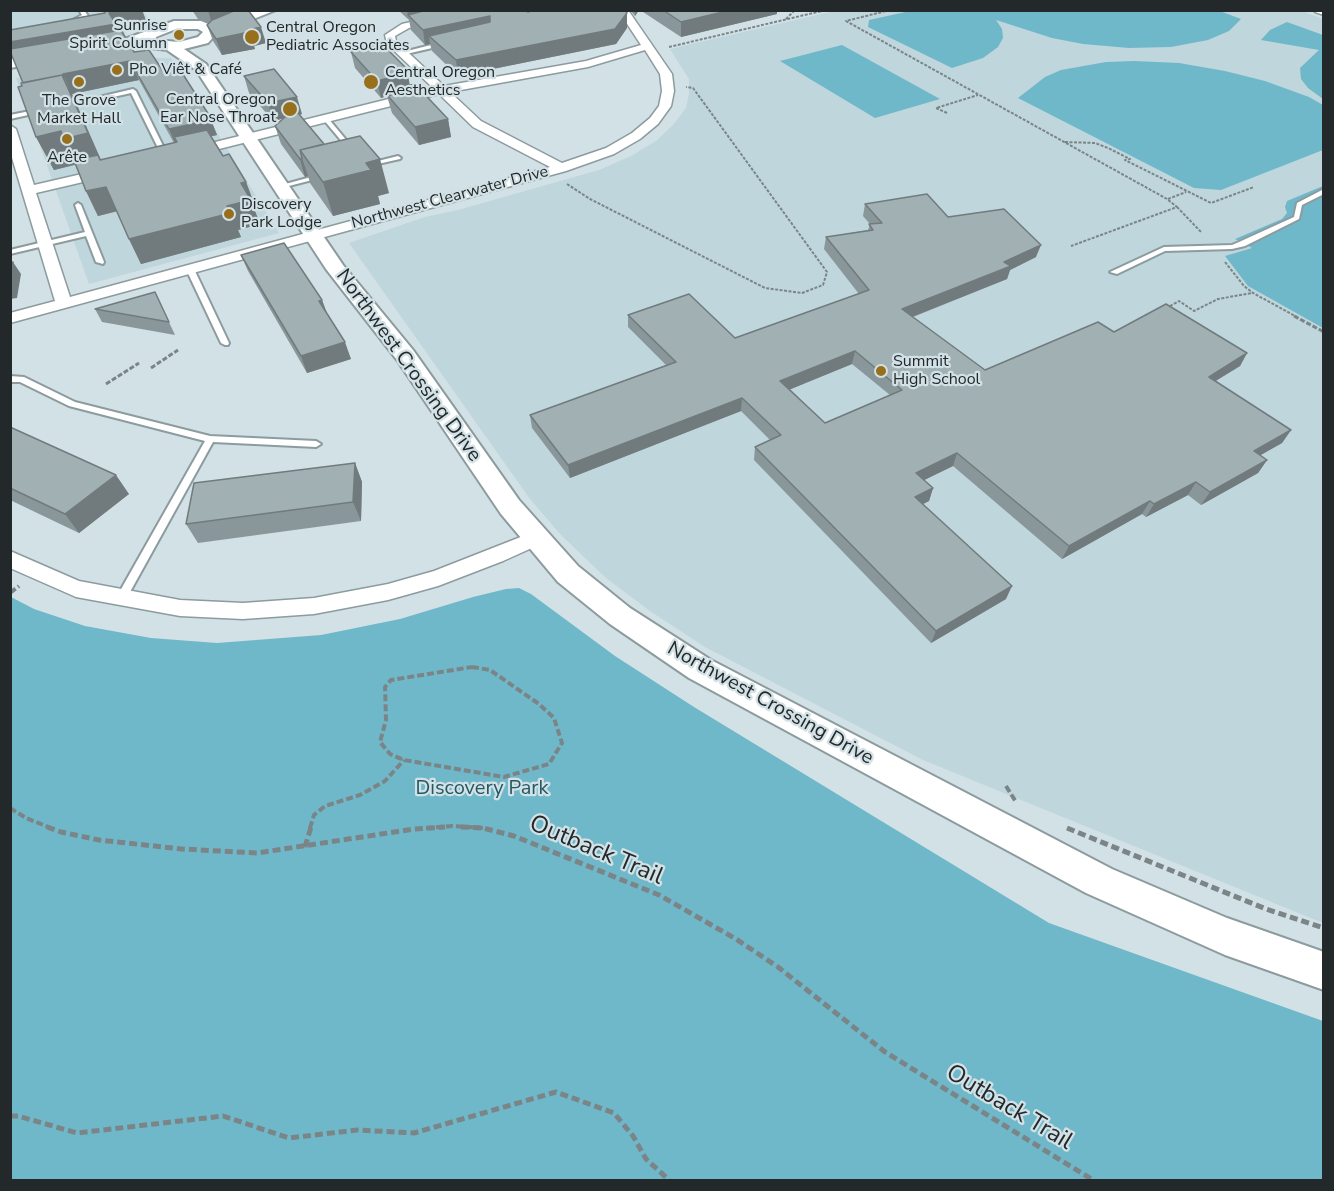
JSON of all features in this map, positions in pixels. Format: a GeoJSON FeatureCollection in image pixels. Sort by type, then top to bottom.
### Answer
{"type":"FeatureCollection","features":[{"type":"Feature","properties":{"kind":"street"},"geometry":{"type":"LineString","coordinates":[[199,26],[253,10]]}},
{"type":"Feature","properties":{"kind":"street"},"geometry":{"type":"LineString","coordinates":[[10,71],[270,10]]}},
{"type":"Feature","properties":{"kind":"street"},"geometry":{"type":"LineString","coordinates":[[477,10],[397,30],[390,35],[391,42],[477,124],[561,168]]}},
{"type":"Feature","properties":{"kind":"street","name":"Northwest Clearwater Drive"},"geometry":{"type":"LineString","coordinates":[[10,318],[561,168],[610,151],[636,136],[654,121],[665,106],[668,91],[666,74],[623,10]]}},
{"type":"Feature","properties":{"kind":"street"},"geometry":{"type":"LineString","coordinates":[[1319,10],[1323,12]]}},
{"type":"Feature","properties":{"kind":"street"},"geometry":{"type":"LineString","coordinates":[[10,64],[102,49],[155,37],[172,47],[200,42],[208,37],[199,26],[164,12],[155,37]]}},
{"type":"Feature","properties":{"kind":"street"},"geometry":{"type":"LineString","coordinates":[[200,42],[201,67]]}},
{"type":"Feature","properties":{"kind":"street"},"geometry":{"type":"LineString","coordinates":[[160,159],[249,139],[441,90],[588,64],[648,46]]}},
{"type":"Feature","properties":{"kind":"street","name":"Northwest Crossing Drive"},"geometry":{"type":"LineString","coordinates":[[172,47],[201,67],[336,269],[405,355],[510,507],[568,574],[620,616],[700,669],[1099,881],[1225,936],[1323,972]]}},
{"type":"Feature","properties":{"kind":"street"},"geometry":{"type":"LineString","coordinates":[[10,129],[64,304]]}},
{"type":"Feature","properties":{"kind":"street"},"geometry":{"type":"LineString","coordinates":[[30,190],[121,169]]}},
{"type":"Feature","properties":{"kind":"street"},"geometry":{"type":"LineString","coordinates":[[10,558],[76,589],[180,609],[243,611],[314,606],[388,592],[438,578],[536,538]]}},
{"type":"Feature","properties":{"kind":"lane"},"geometry":{"type":"LineString","coordinates":[[62,25],[79,21],[85,16],[81,10]]}},
{"type":"Feature","properties":{"kind":"lane"},"geometry":{"type":"LineString","coordinates":[[402,53],[446,43]]}},
{"type":"Feature","properties":{"kind":"lane"},"geometry":{"type":"LineString","coordinates":[[56,107],[133,91],[160,159]]}},
{"type":"Feature","properties":{"kind":"lane"},"geometry":{"type":"LineString","coordinates":[[10,117],[44,110]]}},
{"type":"Feature","properties":{"kind":"lane"},"geometry":{"type":"LineString","coordinates":[[325,118],[355,154]]}},
{"type":"Feature","properties":{"kind":"lane"},"geometry":{"type":"LineString","coordinates":[[360,166],[398,158]]}},
{"type":"Feature","properties":{"kind":"lane"},"geometry":{"type":"LineString","coordinates":[[281,186],[326,175]]}},
{"type":"Feature","properties":{"kind":"lane"},"geometry":{"type":"LineString","coordinates":[[1114,272],[1164,249],[1232,247],[1242,244],[1288,224],[1297,218],[1299,204],[1323,191]]}},
{"type":"Feature","properties":{"kind":"lane"},"geometry":{"type":"LineString","coordinates":[[78,205],[100,262]]}},
{"type":"Feature","properties":{"kind":"lane"},"geometry":{"type":"LineString","coordinates":[[10,252],[89,233]]}},
{"type":"Feature","properties":{"kind":"lane"},"geometry":{"type":"LineString","coordinates":[[190,269],[225,343]]}},
{"type":"Feature","properties":{"kind":"lane"},"geometry":{"type":"LineString","coordinates":[[10,380],[21,379],[72,404],[210,439],[316,444]]}},
{"type":"Feature","properties":{"kind":"lane"},"geometry":{"type":"LineString","coordinates":[[121,598],[210,439]]}},
{"type":"Feature","properties":{"kind":"path"},"geometry":{"type":"LineString","coordinates":[[786,20],[795,10]]}},
{"type":"Feature","properties":{"kind":"path"},"geometry":{"type":"LineString","coordinates":[[668,49],[826,10]]}},
{"type":"Feature","properties":{"kind":"path"},"geometry":{"type":"LineString","coordinates":[[890,10],[846,21],[1167,199],[1214,247],[1244,286],[1323,332]]}},
{"type":"Feature","properties":{"kind":"path"},"geometry":{"type":"LineString","coordinates":[[565,183],[590,199],[765,288],[789,293],[802,292],[823,285],[827,272],[693,88],[686,87]]}},
{"type":"Feature","properties":{"kind":"path"},"geometry":{"type":"LineString","coordinates":[[946,113],[936,108],[978,95]]}},
{"type":"Feature","properties":{"kind":"path"},"geometry":{"type":"LineString","coordinates":[[1064,142],[1095,143],[1108,147],[1130,159],[1125,160],[1211,203],[1254,187]]}},
{"type":"Feature","properties":{"kind":"path"},"geometry":{"type":"LineString","coordinates":[[1167,199],[1187,191]]}},
{"type":"Feature","properties":{"kind":"path"},"geometry":{"type":"LineString","coordinates":[[1071,246],[1177,207]]}},
{"type":"Feature","properties":{"kind":"path"},"geometry":{"type":"LineString","coordinates":[[1170,306],[1179,301],[1194,310],[1218,299],[1253,293]]}},
{"type":"Feature","properties":{"kind":"path"},"geometry":{"type":"LineString","coordinates":[[151,368],[178,350]]}},
{"type":"Feature","properties":{"kind":"path"},"geometry":{"type":"LineString","coordinates":[[106,384],[139,363]]}},
{"type":"Feature","properties":{"kind":"path"},"geometry":{"type":"LineString","coordinates":[[472,667],[490,670],[539,704],[554,718],[562,743],[549,764],[504,777],[405,760],[390,754],[380,742],[386,720],[385,687],[391,680],[406,676],[472,667]]}},
{"type":"Feature","properties":{"kind":"path"},"geometry":{"type":"LineString","coordinates":[[304,847],[314,816],[325,806],[360,795],[385,781],[405,760]]}},
{"type":"Feature","properties":{"kind":"path"},"geometry":{"type":"LineString","coordinates":[[1006,786],[1014,801],[1020,806]]}},
{"type":"Feature","properties":{"kind":"path","name":"Outback Trail"},"geometry":{"type":"LineString","coordinates":[[10,808],[26,818],[61,832],[99,840],[182,849],[257,853],[414,829],[452,826],[483,828],[514,836],[658,895],[736,939],[778,967],[885,1052],[1093,1180]]}},
{"type":"Feature","properties":{"kind":"path"},"geometry":{"type":"LineString","coordinates":[[1063,827],[1266,909],[1323,928]]}},
{"type":"Feature","properties":{"kind":"path"},"geometry":{"type":"LineString","coordinates":[[10,1116],[18,1116],[77,1133],[223,1116],[289,1138],[357,1130],[414,1133],[556,1092],[614,1113],[633,1136],[646,1159],[669,1180]]}},
{"type":"Feature","properties":{"kind":"shaded area","name":"Summit High School"},"geometry":{"type":"Polygon","coordinates":[[[1299,10],[1323,19],[1323,923],[923,760],[705,647],[650,611],[606,578],[560,534],[530,499],[349,243],[425,217],[458,210],[599,170],[631,156],[656,141],[673,125],[686,108],[689,94],[689,79],[670,49],[834,11],[1299,10]]]}},
{"type":"Feature","properties":{"kind":"shaded area"},"geometry":{"type":"Polygon","coordinates":[[[10,11],[143,11],[149,21],[125,33],[119,39],[11,57],[10,11]]]}},
{"type":"Feature","properties":{"kind":"shaded area"},"geometry":{"type":"Polygon","coordinates":[[[152,58],[171,58],[279,233],[89,284],[16,78],[152,58]]]}},
{"type":"Feature","properties":{"kind":"green space"},"geometry":{"type":"Polygon","coordinates":[[[1217,10],[1241,19],[1229,31],[1208,40],[1171,47],[1129,48],[1083,44],[1052,38],[996,20],[1002,29],[1003,38],[998,47],[983,58],[952,68],[868,27],[869,20],[910,11],[1217,10]]]}},
{"type":"Feature","properties":{"kind":"green space"},"geometry":{"type":"Polygon","coordinates":[[[1287,22],[1323,35],[1323,99],[1308,88],[1301,79],[1300,68],[1319,50],[1261,40],[1270,30],[1287,22]]]}},
{"type":"Feature","properties":{"kind":"green space"},"geometry":{"type":"Polygon","coordinates":[[[842,45],[940,99],[875,118],[780,61],[842,45]]]}},
{"type":"Feature","properties":{"kind":"green space"},"geometry":{"type":"Polygon","coordinates":[[[1106,62],[1179,63],[1225,71],[1265,81],[1309,97],[1323,105],[1323,150],[1221,190],[1194,188],[1018,98],[1045,77],[1061,70],[1106,62]]]}},
{"type":"Feature","properties":{"kind":"green space"},"geometry":{"type":"Polygon","coordinates":[[[1323,186],[1323,328],[1248,286],[1225,256],[1252,248],[1235,239],[1282,219],[1287,213],[1285,207],[1287,201],[1323,186]]]}},
{"type":"Feature","properties":{"kind":"green space","name":"Discovery Park"},"geometry":{"type":"Polygon","coordinates":[[[519,588],[531,594],[615,656],[694,707],[1049,923],[1323,1021],[1323,1180],[11,1180],[11,597],[34,609],[85,626],[151,638],[217,643],[321,635],[400,619],[473,597],[519,588]]]}},
{"type":"Feature","properties":{"kind":"building"},"geometry":{"type":"Polygon","coordinates":[[[104,10],[124,10],[109,13],[116,24],[10,42],[10,30],[105,13],[104,10]]]}},
{"type":"Feature","properties":{"kind":"building"},"geometry":{"type":"Polygon","coordinates":[[[236,10],[248,10],[261,27],[216,39],[207,25],[212,20],[236,10]]]}},
{"type":"Feature","properties":{"kind":"building"},"geometry":{"type":"Polygon","coordinates":[[[427,10],[520,10],[529,12],[532,10],[625,10],[627,13],[615,29],[456,60],[429,36],[490,22],[490,16],[423,30],[408,15],[427,10]]]}},
{"type":"Feature","properties":{"kind":"building"},"geometry":{"type":"Polygon","coordinates":[[[663,10],[731,10],[681,22],[663,10]]]}},
{"type":"Feature","properties":{"kind":"building"},"geometry":{"type":"Polygon","coordinates":[[[121,30],[134,52],[149,50],[163,71],[179,68],[209,115],[199,117],[202,122],[169,129],[130,61],[63,74],[64,79],[62,75],[23,83],[10,51],[10,49],[121,30]]]}},
{"type":"Feature","properties":{"kind":"building"},"geometry":{"type":"Polygon","coordinates":[[[381,43],[407,69],[401,70],[405,74],[377,81],[351,52],[358,50],[356,48],[381,43]]]}},
{"type":"Feature","properties":{"kind":"building"},"geometry":{"type":"Polygon","coordinates":[[[274,69],[297,97],[268,103],[244,76],[274,69]]]}},
{"type":"Feature","properties":{"kind":"building"},"geometry":{"type":"Polygon","coordinates":[[[62,75],[88,133],[64,139],[61,131],[36,137],[18,87],[22,86],[21,83],[62,75]]]}},
{"type":"Feature","properties":{"kind":"building"},"geometry":{"type":"Polygon","coordinates":[[[415,84],[448,119],[415,127],[388,96],[391,95],[386,90],[415,84]]]}},
{"type":"Feature","properties":{"kind":"building"},"geometry":{"type":"Polygon","coordinates":[[[298,113],[324,144],[300,150],[302,158],[300,159],[275,126],[285,117],[298,113]]]}},
{"type":"Feature","properties":{"kind":"building"},"geometry":{"type":"Polygon","coordinates":[[[207,130],[223,156],[229,154],[246,182],[241,183],[251,200],[227,206],[231,213],[129,239],[106,187],[86,191],[74,160],[98,155],[100,160],[177,142],[174,137],[207,130]]]}},
{"type":"Feature","properties":{"kind":"building"},"geometry":{"type":"Polygon","coordinates":[[[360,136],[380,159],[366,163],[371,170],[323,182],[300,150],[360,136]]]}},
{"type":"Feature","properties":{"kind":"building"},"geometry":{"type":"Polygon","coordinates":[[[927,194],[948,217],[1004,209],[1041,245],[1004,262],[1011,266],[902,309],[985,370],[1098,322],[1114,332],[1166,304],[1247,353],[1209,377],[1291,430],[1254,451],[1267,460],[1210,492],[1196,482],[1154,504],[1150,501],[1069,546],[957,453],[916,473],[933,488],[915,497],[1012,586],[936,631],[755,447],[781,435],[742,398],[568,465],[530,415],[676,362],[628,315],[689,294],[735,338],[869,290],[826,237],[873,230],[869,224],[882,223],[865,204],[927,194]],[[855,351],[780,381],[825,423],[902,390],[855,351]]]}},
{"type":"Feature","properties":{"kind":"building"},"geometry":{"type":"Polygon","coordinates":[[[284,243],[322,300],[319,301],[345,342],[301,356],[241,255],[284,243]]]}},
{"type":"Feature","properties":{"kind":"building"},"geometry":{"type":"Polygon","coordinates":[[[155,292],[169,322],[95,309],[155,292]]]}},
{"type":"Feature","properties":{"kind":"building"},"geometry":{"type":"Polygon","coordinates":[[[10,427],[116,475],[65,514],[10,488],[10,427]]]}},
{"type":"Feature","properties":{"kind":"building"},"geometry":{"type":"Polygon","coordinates":[[[355,463],[353,502],[186,524],[194,483],[355,463]]]}},
{"type":"Feature","properties":{"kind":"place","name":"Sunrise Spirit Column"},"geometry":{"type":"Point","coordinates":[179,35]}},
{"type":"Feature","properties":{"kind":"place","name":"Central Oregon Pediatric Associates"},"geometry":{"type":"Point","coordinates":[252,37]}},
{"type":"Feature","properties":{"kind":"place","name":"Pho Viêt & Café"},"geometry":{"type":"Point","coordinates":[117,70]}},
{"type":"Feature","properties":{"kind":"place","name":"The Grove Market Hall"},"geometry":{"type":"Point","coordinates":[79,82]}},
{"type":"Feature","properties":{"kind":"place","name":"Central Oregon Aesthetics"},"geometry":{"type":"Point","coordinates":[371,82]}},
{"type":"Feature","properties":{"kind":"place","name":"Central Oregon Ear Nose Throat"},"geometry":{"type":"Point","coordinates":[290,109]}},
{"type":"Feature","properties":{"kind":"place","name":"Arête"},"geometry":{"type":"Point","coordinates":[67,139]}},
{"type":"Feature","properties":{"kind":"place","name":"Discovery Park Lodge"},"geometry":{"type":"Point","coordinates":[229,214]}},
{"type":"Feature","properties":{"kind":"place","name":"Summit High School"},"geometry":{"type":"Point","coordinates":[881,371]}}]}
